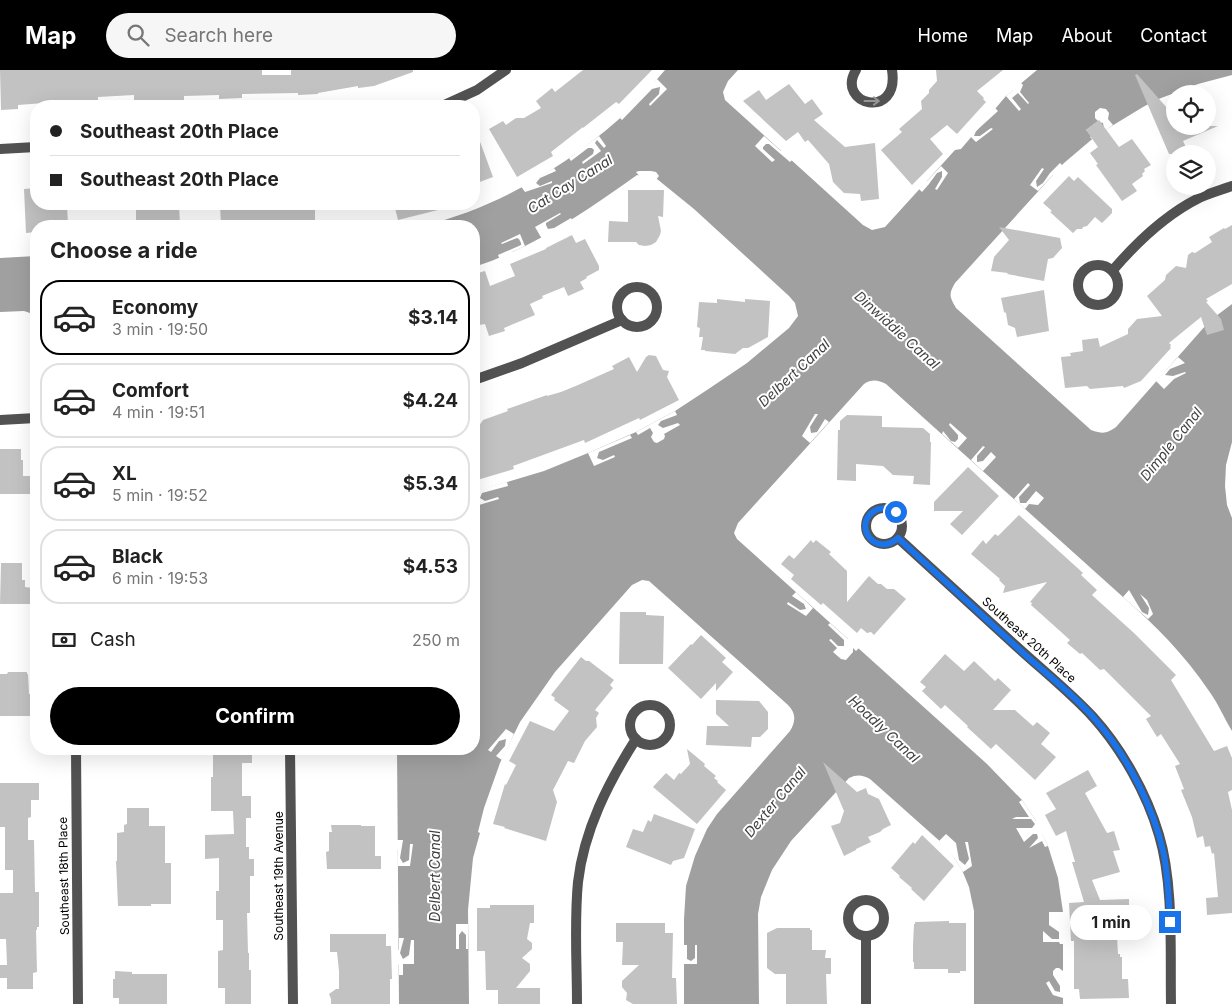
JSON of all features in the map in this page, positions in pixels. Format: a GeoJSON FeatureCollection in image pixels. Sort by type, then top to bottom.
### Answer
{"type":"FeatureCollection","features":[{"type":"Feature","properties":{"kind":"street"},"geometry":{"type":"LineString","coordinates":[[455,100],[477,90],[506,70]]}},
{"type":"Feature","properties":{"kind":"street"},"geometry":{"type":"LineString","coordinates":[[856,70],[852,77],[855,94],[863,101],[873,103],[883,100],[892,91],[892,70]]}},
{"type":"Feature","properties":{"kind":"street"},"geometry":{"type":"LineString","coordinates":[[0,149],[30,146]]}},
{"type":"Feature","properties":{"kind":"street"},"geometry":{"type":"LineString","coordinates":[[1113,270],[1144,236],[1166,218],[1199,198],[1232,186]]}},
{"type":"Feature","properties":{"kind":"street"},"geometry":{"type":"LineString","coordinates":[[1096,264],[1113,270],[1119,282],[1114,298],[1109,302],[1099,305],[1092,304],[1083,298],[1079,292],[1078,285],[1080,274],[1085,269],[1096,264]]}},
{"type":"Feature","properties":{"kind":"street"},"geometry":{"type":"LineString","coordinates":[[480,378],[522,363],[622,320]]}},
{"type":"Feature","properties":{"kind":"street"},"geometry":{"type":"LineString","coordinates":[[0,420],[30,418]]}},
{"type":"Feature","properties":{"kind":"street","name":"Southeast 20th Place"},"geometry":{"type":"LineString","coordinates":[[898,538],[1070,693],[1094,717],[1129,768],[1143,793],[1152,815],[1164,856],[1170,915],[1171,1004]]}},
{"type":"Feature","properties":{"kind":"street"},"geometry":{"type":"LineString","coordinates":[[577,1004],[577,899],[584,850],[604,795],[636,739]]}},
{"type":"Feature","properties":{"kind":"street","name":"Southeast 18th Place"},"geometry":{"type":"LineString","coordinates":[[76,755],[78,1004]]}},
{"type":"Feature","properties":{"kind":"street","name":"Southeast 19th Avenue"},"geometry":{"type":"LineString","coordinates":[[290,755],[293,1004]]}},
{"type":"Feature","properties":{"kind":"street"},"geometry":{"type":"LineString","coordinates":[[866,936],[866,1004]]}},
{"type":"Feature","properties":{"kind":"water"},"geometry":{"type":"Polygon","coordinates":[[[665,70],[738,70],[728,81],[723,92],[725,100],[863,225],[872,230],[885,227],[955,150],[961,149],[1006,96],[1037,70],[1232,70],[1232,75],[1195,85],[1166,85],[1166,96],[1143,107],[1097,135],[1064,163],[955,283],[951,290],[951,296],[956,308],[1091,430],[1102,433],[1116,427],[1206,325],[1232,304],[1232,442],[1226,465],[1225,486],[1227,505],[1232,518],[1232,731],[1215,700],[1199,678],[1180,653],[1158,630],[886,384],[872,381],[864,384],[738,523],[734,533],[737,539],[987,764],[1022,800],[1036,821],[1048,846],[1058,878],[1063,912],[1063,1004],[974,1004],[974,911],[969,887],[962,870],[943,844],[870,779],[855,776],[849,778],[791,841],[772,870],[761,897],[758,914],[759,1004],[684,1004],[686,886],[695,856],[707,829],[717,814],[790,731],[794,717],[793,711],[788,705],[649,581],[642,580],[632,585],[555,672],[520,722],[500,763],[484,808],[473,858],[468,910],[469,1004],[399,1004],[397,755],[480,755],[480,490],[544,471],[636,432],[675,411],[747,363],[789,328],[798,316],[795,303],[789,296],[694,209],[657,179],[637,175],[559,227],[518,250],[480,265],[480,220],[445,220],[472,210],[480,210],[480,207],[526,185],[574,155],[618,120],[665,70]]]}},
{"type":"Feature","properties":{"kind":"water"},"geometry":{"type":"Polygon","coordinates":[[[30,256],[30,313],[24,311],[0,312],[0,258],[30,256]]]}},
{"type":"Feature","properties":{"kind":"pier"},"geometry":{"type":"Polygon","coordinates":[[[657,79],[667,89],[650,106],[649,104],[659,94],[660,87],[652,89],[622,120],[620,118],[636,101],[635,99],[657,79]]]}},
{"type":"Feature","properties":{"kind":"pier"},"geometry":{"type":"Polygon","coordinates":[[[1019,81],[1023,85],[1020,92],[1029,103],[1018,93],[1012,98],[1021,109],[1019,111],[1006,96],[1019,81]]]}},
{"type":"Feature","properties":{"kind":"pier"},"geometry":{"type":"Polygon","coordinates":[[[992,108],[998,111],[976,131],[974,136],[980,136],[991,128],[993,129],[976,142],[970,136],[984,121],[983,119],[992,108]]]}},
{"type":"Feature","properties":{"kind":"pier"},"geometry":{"type":"Polygon","coordinates":[[[1100,108],[1106,109],[1109,113],[1108,119],[1113,125],[1092,139],[1090,137],[1104,128],[1103,123],[1099,122],[1086,130],[1098,121],[1095,118],[1095,112],[1100,108]]]}},
{"type":"Feature","properties":{"kind":"pier"},"geometry":{"type":"Polygon","coordinates":[[[599,136],[606,146],[604,148],[597,140],[595,143],[601,151],[583,164],[582,162],[593,154],[594,150],[588,148],[571,161],[569,158],[575,154],[574,152],[582,145],[584,147],[599,136]]]}},
{"type":"Feature","properties":{"kind":"pier"},"geometry":{"type":"Polygon","coordinates":[[[764,136],[793,159],[790,162],[769,144],[766,144],[763,149],[775,160],[772,162],[755,146],[764,136]]]}},
{"type":"Feature","properties":{"kind":"pier"},"geometry":{"type":"Polygon","coordinates":[[[1060,163],[1064,167],[1055,177],[1053,175],[1038,191],[1030,185],[1042,168],[1044,169],[1036,181],[1037,187],[1043,183],[1060,163]]]}},
{"type":"Feature","properties":{"kind":"pier"},"geometry":{"type":"Polygon","coordinates":[[[941,166],[948,173],[937,190],[935,189],[942,177],[942,171],[937,173],[922,192],[918,188],[941,166]]]}},
{"type":"Feature","properties":{"kind":"pier"},"geometry":{"type":"Polygon","coordinates":[[[554,168],[556,171],[540,178],[536,183],[540,186],[552,181],[552,183],[525,192],[520,185],[532,178],[534,180],[554,168]]]}},
{"type":"Feature","properties":{"kind":"pier"},"geometry":{"type":"Polygon","coordinates":[[[636,172],[656,172],[659,176],[655,181],[641,178],[636,172]]]}},
{"type":"Feature","properties":{"kind":"pier"},"geometry":{"type":"Polygon","coordinates":[[[560,213],[546,223],[548,229],[554,228],[571,218],[573,222],[542,239],[535,227],[560,213]]]}},
{"type":"Feature","properties":{"kind":"pier"},"geometry":{"type":"Polygon","coordinates":[[[520,234],[525,246],[512,252],[512,255],[500,260],[498,255],[521,245],[517,238],[501,243],[520,234]]]}},
{"type":"Feature","properties":{"kind":"pier"},"geometry":{"type":"Polygon","coordinates":[[[1178,357],[1185,363],[1170,369],[1165,375],[1173,376],[1186,373],[1174,379],[1164,389],[1156,381],[1178,357]]]}},
{"type":"Feature","properties":{"kind":"pier"},"geometry":{"type":"Polygon","coordinates":[[[675,411],[677,415],[661,421],[658,425],[663,428],[678,423],[680,425],[664,434],[664,439],[657,443],[651,437],[653,433],[650,428],[638,435],[636,432],[675,411]]]}},
{"type":"Feature","properties":{"kind":"pier"},"geometry":{"type":"Polygon","coordinates":[[[815,414],[818,414],[810,427],[811,433],[817,432],[825,419],[829,422],[810,443],[802,436],[815,414]]]}},
{"type":"Feature","properties":{"kind":"pier"},"geometry":{"type":"Polygon","coordinates":[[[950,423],[967,438],[958,448],[942,434],[943,431],[951,441],[955,442],[958,439],[958,435],[949,425],[950,423]]]}},
{"type":"Feature","properties":{"kind":"pier"},"geometry":{"type":"Polygon","coordinates":[[[630,435],[632,438],[599,452],[597,458],[603,460],[614,455],[615,457],[594,466],[588,453],[630,435]]]}},
{"type":"Feature","properties":{"kind":"pier"},"geometry":{"type":"Polygon","coordinates":[[[983,446],[985,447],[977,456],[977,462],[983,461],[991,452],[996,457],[983,471],[971,460],[983,446]]]}},
{"type":"Feature","properties":{"kind":"pier"},"geometry":{"type":"Polygon","coordinates":[[[507,482],[508,486],[482,493],[480,498],[480,490],[507,482]]]}},
{"type":"Feature","properties":{"kind":"pier"},"geometry":{"type":"Polygon","coordinates":[[[1028,483],[1030,485],[1019,497],[1020,503],[1026,503],[1036,491],[1044,498],[1038,505],[1029,504],[1025,509],[1014,499],[1028,483]]]}},
{"type":"Feature","properties":{"kind":"pier"},"geometry":{"type":"Polygon","coordinates":[[[498,497],[499,499],[480,505],[480,498],[485,501],[498,497]]]}},
{"type":"Feature","properties":{"kind":"pier"},"geometry":{"type":"Polygon","coordinates":[[[1129,590],[1142,612],[1148,615],[1149,608],[1140,594],[1147,600],[1153,614],[1148,619],[1123,597],[1129,590]]]}},
{"type":"Feature","properties":{"kind":"pier"},"geometry":{"type":"Polygon","coordinates":[[[796,592],[813,608],[806,616],[787,604],[788,602],[800,610],[806,609],[804,604],[792,596],[796,592]]]}},
{"type":"Feature","properties":{"kind":"pier"},"geometry":{"type":"Polygon","coordinates":[[[830,623],[860,647],[856,651],[853,648],[853,652],[846,660],[841,659],[833,652],[837,648],[829,640],[831,639],[838,646],[844,646],[844,640],[828,625],[830,623]]]}},
{"type":"Feature","properties":{"kind":"pier"},"geometry":{"type":"Polygon","coordinates":[[[506,729],[514,734],[502,760],[496,756],[505,746],[506,739],[499,741],[491,752],[488,750],[506,729]]]}},
{"type":"Feature","properties":{"kind":"pier"},"geometry":{"type":"Polygon","coordinates":[[[1022,800],[1036,821],[1038,820],[1048,846],[1045,847],[1042,841],[1029,848],[1038,838],[1037,834],[1033,834],[1024,842],[1016,828],[1032,828],[1035,824],[1031,819],[1012,819],[1016,817],[1029,817],[1019,802],[1022,800]]]}},
{"type":"Feature","properties":{"kind":"pier"},"geometry":{"type":"Polygon","coordinates":[[[946,834],[956,843],[959,860],[965,865],[969,859],[965,842],[968,842],[972,866],[963,872],[955,859],[939,841],[946,834]]]}},
{"type":"Feature","properties":{"kind":"pier"},"geometry":{"type":"Polygon","coordinates":[[[395,840],[403,840],[400,858],[403,863],[409,860],[410,844],[413,844],[410,866],[398,866],[398,850],[395,850],[395,840]]]}},
{"type":"Feature","properties":{"kind":"pier"},"geometry":{"type":"Polygon","coordinates":[[[1049,912],[1063,912],[1065,944],[1043,942],[1043,931],[1052,939],[1059,939],[1059,932],[1049,925],[1049,912]]]}},
{"type":"Feature","properties":{"kind":"pier"},"geometry":{"type":"Polygon","coordinates":[[[456,924],[468,924],[468,949],[466,949],[466,935],[462,931],[459,935],[459,949],[456,949],[456,924]]]}},
{"type":"Feature","properties":{"kind":"pier"},"geometry":{"type":"Polygon","coordinates":[[[399,938],[404,938],[400,953],[403,959],[409,955],[411,940],[414,940],[414,964],[403,964],[403,975],[399,975],[399,965],[397,964],[396,950],[399,950],[399,938]]]}},
{"type":"Feature","properties":{"kind":"pier"},"geometry":{"type":"Polygon","coordinates":[[[681,945],[687,945],[687,959],[691,961],[695,958],[695,945],[697,945],[697,964],[684,964],[684,959],[681,959],[681,945]]]}},
{"type":"Feature","properties":{"kind":"pier"},"geometry":{"type":"Polygon","coordinates":[[[1056,968],[1063,971],[1063,998],[1053,995],[1046,983],[1049,981],[1055,991],[1060,992],[1060,986],[1053,975],[1053,971],[1056,968]]]}},
{"type":"Feature","properties":{"kind":"building"},"geometry":{"type":"Polygon","coordinates":[[[0,70],[262,70],[262,75],[291,75],[291,70],[413,70],[413,72],[374,86],[358,88],[358,86],[318,94],[242,94],[242,98],[219,99],[219,95],[184,96],[184,100],[134,100],[134,95],[98,97],[98,100],[30,100],[30,104],[18,105],[18,109],[1,110],[0,70]]]}},
{"type":"Feature","properties":{"kind":"building"},"geometry":{"type":"Polygon","coordinates":[[[583,70],[652,70],[619,104],[616,102],[551,152],[553,156],[517,177],[489,129],[503,121],[506,125],[516,118],[524,118],[541,108],[536,101],[552,88],[555,92],[583,70]]]}},
{"type":"Feature","properties":{"kind":"building"},"geometry":{"type":"Polygon","coordinates":[[[936,70],[1003,70],[977,91],[986,102],[957,134],[947,125],[930,139],[943,154],[912,185],[881,150],[902,132],[899,129],[922,109],[921,101],[937,81],[936,70]]]}},
{"type":"Feature","properties":{"kind":"building"},"geometry":{"type":"Polygon","coordinates":[[[1137,74],[1166,107],[1166,135],[1197,135],[1183,141],[1185,145],[1166,145],[1166,147],[1135,75],[1137,74]]]}},
{"type":"Feature","properties":{"kind":"building"},"geometry":{"type":"Polygon","coordinates":[[[789,84],[805,104],[812,99],[823,114],[814,120],[845,147],[875,143],[879,199],[861,201],[860,194],[844,193],[833,182],[829,164],[808,140],[805,142],[798,132],[786,141],[743,101],[759,90],[766,100],[789,84]]]}},
{"type":"Feature","properties":{"kind":"building"},"geometry":{"type":"Polygon","coordinates":[[[1099,120],[1119,147],[1132,139],[1151,165],[1144,169],[1143,176],[1132,184],[1137,191],[1122,201],[1096,165],[1098,164],[1090,153],[1098,147],[1086,130],[1099,120]]]}},
{"type":"Feature","properties":{"kind":"building"},"geometry":{"type":"Polygon","coordinates":[[[480,142],[493,177],[480,182],[480,142]]]}},
{"type":"Feature","properties":{"kind":"building"},"geometry":{"type":"Polygon","coordinates":[[[1069,176],[1074,181],[1078,177],[1112,209],[1112,213],[1102,223],[1095,217],[1087,226],[1077,229],[1073,233],[1043,203],[1069,176]]]}},
{"type":"Feature","properties":{"kind":"building"},"geometry":{"type":"Polygon","coordinates":[[[30,188],[30,210],[67,210],[68,220],[30,220],[30,233],[26,233],[24,189],[30,188]]]}},
{"type":"Feature","properties":{"kind":"building"},"geometry":{"type":"Polygon","coordinates":[[[628,190],[664,190],[663,217],[658,216],[661,231],[656,242],[651,245],[639,245],[636,242],[608,242],[609,221],[628,222],[628,190]]]}},
{"type":"Feature","properties":{"kind":"building"},"geometry":{"type":"Polygon","coordinates":[[[136,210],[179,210],[180,220],[136,220],[136,210]]]}},
{"type":"Feature","properties":{"kind":"building"},"geometry":{"type":"Polygon","coordinates":[[[220,210],[315,210],[315,220],[221,220],[220,210]]]}},
{"type":"Feature","properties":{"kind":"building"},"geometry":{"type":"Polygon","coordinates":[[[396,210],[438,210],[398,220],[396,210]]]}},
{"type":"Feature","properties":{"kind":"building"},"geometry":{"type":"Polygon","coordinates":[[[1232,225],[1232,284],[1206,299],[1208,301],[1206,302],[1221,319],[1224,330],[1207,335],[1201,317],[1169,343],[1171,348],[1141,381],[1124,388],[1123,386],[1090,389],[1087,386],[1065,388],[1061,357],[1071,356],[1070,353],[1083,351],[1082,340],[1098,338],[1100,347],[1128,334],[1128,329],[1137,319],[1162,316],[1147,296],[1165,280],[1166,275],[1176,266],[1186,268],[1188,255],[1192,252],[1195,253],[1212,242],[1209,237],[1232,225]]]}},
{"type":"Feature","properties":{"kind":"building"},"geometry":{"type":"Polygon","coordinates":[[[999,227],[1060,238],[1062,248],[1053,258],[1048,259],[1044,281],[991,271],[994,257],[1009,240],[999,227]]]}},
{"type":"Feature","properties":{"kind":"building"},"geometry":{"type":"Polygon","coordinates":[[[572,235],[576,243],[585,239],[599,266],[599,270],[580,282],[584,289],[568,296],[564,287],[542,296],[543,298],[530,304],[535,315],[504,328],[505,331],[489,336],[485,324],[480,325],[480,272],[485,271],[490,286],[515,276],[510,264],[572,235]]]}},
{"type":"Feature","properties":{"kind":"building"},"geometry":{"type":"Polygon","coordinates":[[[1044,290],[1049,331],[1017,337],[1015,328],[1008,325],[1001,298],[1044,290]]]}},
{"type":"Feature","properties":{"kind":"building"},"geometry":{"type":"Polygon","coordinates":[[[717,299],[745,302],[745,299],[770,301],[768,337],[748,348],[743,348],[735,354],[701,350],[703,337],[699,337],[700,328],[697,327],[699,302],[717,303],[717,299]]]}},
{"type":"Feature","properties":{"kind":"building"},"geometry":{"type":"Polygon","coordinates":[[[649,355],[656,356],[663,370],[669,371],[667,377],[679,400],[640,420],[639,418],[585,443],[584,440],[513,466],[514,469],[480,479],[480,424],[483,420],[508,411],[507,409],[578,385],[614,369],[612,366],[629,357],[637,372],[649,355]]]}},
{"type":"Feature","properties":{"kind":"building"},"geometry":{"type":"Polygon","coordinates":[[[847,415],[882,416],[882,427],[923,428],[930,434],[931,442],[930,485],[913,484],[914,476],[893,475],[883,466],[856,464],[856,481],[837,480],[838,430],[840,430],[840,421],[847,415]]]}},
{"type":"Feature","properties":{"kind":"building"},"geometry":{"type":"Polygon","coordinates":[[[0,449],[21,449],[23,476],[30,476],[30,494],[0,494],[0,449]]]}},
{"type":"Feature","properties":{"kind":"building"},"geometry":{"type":"Polygon","coordinates":[[[968,467],[999,496],[962,535],[950,524],[963,511],[934,511],[934,502],[968,467]]]}},
{"type":"Feature","properties":{"kind":"building"},"geometry":{"type":"Polygon","coordinates":[[[1019,515],[1083,573],[1081,575],[1097,590],[1092,595],[1176,675],[1171,680],[1214,751],[1227,746],[1232,758],[1232,790],[1228,792],[1232,810],[1232,913],[1207,915],[1206,898],[1218,897],[1214,853],[1212,854],[1210,846],[1205,847],[1203,836],[1197,838],[1192,817],[1181,790],[1184,789],[1175,766],[1180,764],[1161,734],[1157,737],[1146,719],[1151,716],[1104,669],[1100,670],[1082,653],[1080,654],[1067,643],[1070,640],[1031,605],[1032,603],[1030,602],[1047,582],[1003,593],[1005,586],[1000,579],[971,554],[983,540],[986,544],[995,534],[998,536],[1019,515]]]}},
{"type":"Feature","properties":{"kind":"building"},"geometry":{"type":"Polygon","coordinates":[[[811,540],[813,543],[816,540],[831,552],[829,554],[847,571],[847,602],[869,576],[887,589],[894,589],[906,599],[874,635],[871,632],[867,633],[861,628],[857,633],[823,603],[821,605],[791,579],[794,575],[781,564],[789,555],[794,559],[811,540]]]}},
{"type":"Feature","properties":{"kind":"building"},"geometry":{"type":"Polygon","coordinates":[[[1,563],[22,563],[22,580],[25,580],[25,587],[30,588],[30,604],[0,604],[1,563]]]}},
{"type":"Feature","properties":{"kind":"building"},"geometry":{"type":"Polygon","coordinates":[[[620,612],[646,612],[646,615],[664,616],[663,664],[619,664],[620,612]]]}},
{"type":"Feature","properties":{"kind":"building"},"geometry":{"type":"Polygon","coordinates":[[[701,635],[726,658],[722,662],[733,672],[716,691],[716,683],[701,699],[668,668],[701,635]]]}},
{"type":"Feature","properties":{"kind":"building"},"geometry":{"type":"Polygon","coordinates":[[[945,654],[964,671],[974,661],[995,681],[998,678],[1011,690],[993,710],[1015,710],[1033,726],[1037,722],[1050,733],[1041,744],[1056,757],[1035,780],[996,744],[991,749],[945,705],[941,709],[922,691],[926,687],[920,682],[945,654]]]}},
{"type":"Feature","properties":{"kind":"building"},"geometry":{"type":"Polygon","coordinates":[[[581,657],[614,680],[610,685],[613,688],[595,710],[599,713],[596,718],[597,727],[585,741],[574,763],[568,761],[553,790],[557,802],[546,841],[493,824],[505,784],[516,765],[509,761],[530,721],[554,731],[569,711],[554,700],[555,698],[551,695],[581,657]]]}},
{"type":"Feature","properties":{"kind":"building"},"geometry":{"type":"Polygon","coordinates":[[[8,672],[27,672],[30,716],[0,716],[0,674],[7,674],[8,672]]]}},
{"type":"Feature","properties":{"kind":"building"},"geometry":{"type":"Polygon","coordinates":[[[716,700],[759,701],[768,712],[768,729],[760,737],[752,737],[751,747],[706,745],[707,726],[729,726],[716,714],[716,700]]]}},
{"type":"Feature","properties":{"kind":"building"},"geometry":{"type":"Polygon","coordinates":[[[687,749],[705,764],[704,766],[716,776],[714,778],[726,790],[697,824],[653,787],[666,773],[674,780],[690,764],[687,749]]]}},
{"type":"Feature","properties":{"kind":"building"},"geometry":{"type":"Polygon","coordinates":[[[213,755],[252,755],[252,763],[242,763],[242,796],[251,796],[251,818],[246,818],[246,847],[249,847],[249,859],[254,859],[254,876],[250,876],[250,913],[247,913],[251,1004],[225,1004],[225,988],[218,988],[218,951],[223,950],[223,920],[216,920],[216,891],[219,891],[219,858],[205,859],[205,835],[234,834],[233,811],[211,811],[211,777],[213,777],[213,755]]]}},
{"type":"Feature","properties":{"kind":"building"},"geometry":{"type":"Polygon","coordinates":[[[823,762],[857,792],[866,788],[868,794],[879,799],[891,825],[868,837],[871,842],[844,856],[831,826],[840,823],[844,811],[823,762]]]}},
{"type":"Feature","properties":{"kind":"building"},"geometry":{"type":"Polygon","coordinates":[[[1088,770],[1097,786],[1085,793],[1107,833],[1114,831],[1120,850],[1113,851],[1120,872],[1092,880],[1100,900],[1129,899],[1129,918],[1116,919],[1118,954],[1122,957],[1122,979],[1128,979],[1129,998],[1080,999],[1079,989],[1074,989],[1074,941],[1071,941],[1069,903],[1084,902],[1072,862],[1075,862],[1066,831],[1056,836],[1045,815],[1056,809],[1046,793],[1088,770]]]}},
{"type":"Feature","properties":{"kind":"building"},"geometry":{"type":"Polygon","coordinates":[[[0,783],[39,783],[39,800],[31,800],[31,817],[28,818],[28,840],[34,840],[35,892],[39,892],[39,927],[36,930],[37,972],[33,973],[33,989],[7,989],[7,978],[0,978],[0,965],[7,965],[6,939],[0,939],[0,893],[13,893],[13,870],[5,870],[5,827],[0,827],[0,783]]]}},
{"type":"Feature","properties":{"kind":"building"},"geometry":{"type":"Polygon","coordinates":[[[127,808],[149,808],[149,826],[165,826],[165,863],[171,863],[171,904],[118,906],[117,833],[124,832],[124,825],[127,824],[127,808]]]}},
{"type":"Feature","properties":{"kind":"building"},"geometry":{"type":"Polygon","coordinates":[[[654,814],[695,829],[684,858],[673,861],[671,865],[626,847],[633,829],[643,832],[648,820],[651,822],[654,814]]]}},
{"type":"Feature","properties":{"kind":"building"},"geometry":{"type":"Polygon","coordinates":[[[331,825],[375,826],[375,856],[381,856],[381,869],[327,869],[326,852],[329,851],[329,832],[332,832],[331,825]]]}},
{"type":"Feature","properties":{"kind":"building"},"geometry":{"type":"Polygon","coordinates":[[[922,835],[954,866],[924,901],[891,868],[913,842],[915,844],[922,835]]]}},
{"type":"Feature","properties":{"kind":"building"},"geometry":{"type":"Polygon","coordinates":[[[490,905],[534,905],[534,923],[530,923],[527,939],[532,943],[532,949],[522,958],[530,964],[530,971],[516,988],[540,988],[540,1004],[498,1004],[498,990],[486,990],[485,951],[477,951],[477,908],[490,908],[490,905]]]}},
{"type":"Feature","properties":{"kind":"building"},"geometry":{"type":"Polygon","coordinates":[[[949,921],[949,923],[966,923],[966,971],[948,973],[948,969],[914,969],[913,945],[915,922],[949,921]]]}},
{"type":"Feature","properties":{"kind":"building"},"geometry":{"type":"Polygon","coordinates":[[[616,923],[665,923],[665,933],[673,933],[672,978],[676,978],[677,1004],[633,1004],[626,1000],[627,993],[622,987],[622,981],[639,965],[622,965],[623,942],[616,942],[616,923]]]}},
{"type":"Feature","properties":{"kind":"building"},"geometry":{"type":"Polygon","coordinates":[[[777,928],[810,928],[812,930],[812,950],[826,950],[825,958],[831,958],[831,974],[826,974],[827,1004],[786,1004],[786,974],[775,974],[767,968],[767,933],[777,928]]]}},
{"type":"Feature","properties":{"kind":"building"},"geometry":{"type":"Polygon","coordinates":[[[330,934],[386,934],[386,946],[391,946],[392,979],[390,979],[390,1004],[331,1004],[329,994],[339,989],[339,971],[337,952],[330,952],[330,934]]]}},
{"type":"Feature","properties":{"kind":"building"},"geometry":{"type":"Polygon","coordinates":[[[115,971],[132,972],[132,974],[167,974],[167,1004],[119,1004],[119,998],[113,998],[115,971]]]}},
{"type":"Feature","properties":{"kind":"route"},"geometry":{"type":"LineString","coordinates":[[896,512],[884,508],[871,513],[867,518],[865,530],[872,541],[884,545],[890,544],[898,538],[1070,693],[1094,717],[1116,747],[1143,793],[1159,836],[1164,856],[1170,922]]}},
{"type":"Feature","properties":{"kind":"water label","name":"Cat Cay Canal"},"geometry":{"type":"Point","coordinates":[570,184]}},
{"type":"Feature","properties":{"kind":"water label","name":"Dinwiddie Canal"},"geometry":{"type":"Point","coordinates":[897,330]}},
{"type":"Feature","properties":{"kind":"water label","name":"Delbert Canal"},"geometry":{"type":"Point","coordinates":[794,373]}},
{"type":"Feature","properties":{"kind":"water label","name":"Dimple Canal"},"geometry":{"type":"Point","coordinates":[1171,444]}},
{"type":"Feature","properties":{"kind":"water label","name":"Hoadly Canal"},"geometry":{"type":"Point","coordinates":[884,729]}},
{"type":"Feature","properties":{"kind":"water label","name":"Dexter Canal"},"geometry":{"type":"Point","coordinates":[775,802]}},
{"type":"Feature","properties":{"kind":"water label","name":"Delbert Canal"},"geometry":{"type":"Point","coordinates":[435,876]}}]}
